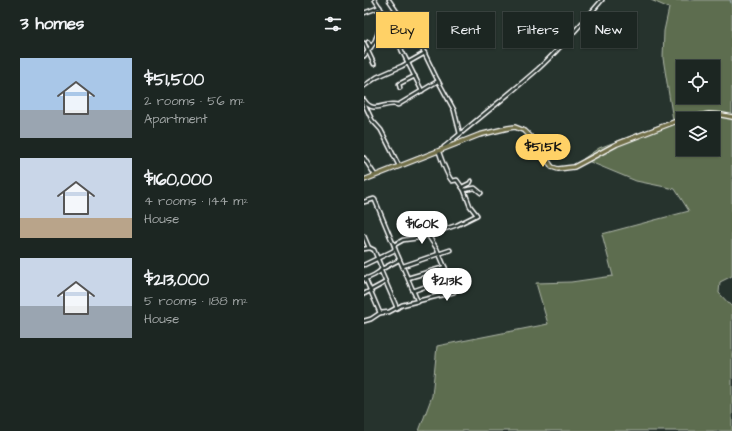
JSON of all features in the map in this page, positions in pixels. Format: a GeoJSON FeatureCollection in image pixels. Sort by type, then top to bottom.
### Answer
{"type":"FeatureCollection","features":[{"type":"Feature","properties":{"kind":"main road"},"geometry":{"type":"LineString","coordinates":[[364,180],[493,130],[515,127],[525,131],[533,139],[552,167],[556,169],[565,169],[584,162],[617,144],[682,119],[709,114],[732,117]]}},
{"type":"Feature","properties":{"kind":"street"},"geometry":{"type":"LineString","coordinates":[[375,0],[383,12]]}},
{"type":"Feature","properties":{"kind":"street"},"geometry":{"type":"LineString","coordinates":[[390,0],[398,12]]}},
{"type":"Feature","properties":{"kind":"street"},"geometry":{"type":"LineString","coordinates":[[394,245],[403,240],[418,238],[461,224],[477,215],[470,206],[463,188],[457,179],[450,180],[439,152],[500,102],[537,69],[590,15],[602,0]]}},
{"type":"Feature","properties":{"kind":"street"},"geometry":{"type":"LineString","coordinates":[[364,14],[380,7]]}},
{"type":"Feature","properties":{"kind":"street"},"geometry":{"type":"LineString","coordinates":[[364,56],[376,38]]}},
{"type":"Feature","properties":{"kind":"street"},"geometry":{"type":"LineString","coordinates":[[368,42],[371,47]]}},
{"type":"Feature","properties":{"kind":"street"},"geometry":{"type":"LineString","coordinates":[[364,43],[374,64]]}},
{"type":"Feature","properties":{"kind":"street"},"geometry":{"type":"LineString","coordinates":[[401,48],[422,91]]}},
{"type":"Feature","properties":{"kind":"street"},"geometry":{"type":"LineString","coordinates":[[422,48],[454,110],[460,134]]}},
{"type":"Feature","properties":{"kind":"street"},"geometry":{"type":"LineString","coordinates":[[364,86],[377,77],[425,53]]}},
{"type":"Feature","properties":{"kind":"street"},"geometry":{"type":"LineString","coordinates":[[400,88],[399,84],[415,76]]}},
{"type":"Feature","properties":{"kind":"street"},"geometry":{"type":"LineString","coordinates":[[364,101],[369,105],[376,107],[393,103],[398,104],[438,81]]}},
{"type":"Feature","properties":{"kind":"street"},"geometry":{"type":"LineString","coordinates":[[364,101],[372,120],[381,130],[399,166]]}},
{"type":"Feature","properties":{"kind":"street"},"geometry":{"type":"LineString","coordinates":[[364,158],[375,176]]}},
{"type":"Feature","properties":{"kind":"street"},"geometry":{"type":"LineString","coordinates":[[463,188],[472,181]]}},
{"type":"Feature","properties":{"kind":"street"},"geometry":{"type":"LineString","coordinates":[[463,188],[474,188],[481,193]]}},
{"type":"Feature","properties":{"kind":"street"},"geometry":{"type":"LineString","coordinates":[[364,202],[375,200],[418,302]]}},
{"type":"Feature","properties":{"kind":"street"},"geometry":{"type":"LineString","coordinates":[[364,321],[380,313],[388,312],[397,308],[454,292],[439,254],[428,235]]}},
{"type":"Feature","properties":{"kind":"street"},"geometry":{"type":"LineString","coordinates":[[364,236],[369,248],[374,250],[397,308]]}},
{"type":"Feature","properties":{"kind":"street"},"geometry":{"type":"LineString","coordinates":[[364,250],[369,248]]}},
{"type":"Feature","properties":{"kind":"street"},"geometry":{"type":"LineString","coordinates":[[364,265],[395,249]]}},
{"type":"Feature","properties":{"kind":"street"},"geometry":{"type":"LineString","coordinates":[[402,266],[450,250]]}},
{"type":"Feature","properties":{"kind":"street"},"geometry":{"type":"LineString","coordinates":[[380,313],[364,279],[399,260]]}},
{"type":"Feature","properties":{"kind":"street"},"geometry":{"type":"LineString","coordinates":[[408,278],[444,267]]}},
{"type":"Feature","properties":{"kind":"street"},"geometry":{"type":"LineString","coordinates":[[426,273],[430,285]]}},
{"type":"Feature","properties":{"kind":"street"},"geometry":{"type":"LineString","coordinates":[[413,291],[449,278]]}},
{"type":"Feature","properties":{"kind":"street"},"geometry":{"type":"LineString","coordinates":[[364,294],[386,282]]}},
{"type":"Feature","properties":{"kind":"green space"},"geometry":{"type":"Polygon","coordinates":[[[651,0],[732,0],[732,276],[720,282],[719,293],[732,307],[732,431],[419,431],[432,396],[437,346],[548,324],[536,283],[571,282],[613,276],[602,234],[689,211],[675,189],[636,181],[583,159],[599,148],[673,120],[663,58],[664,31],[669,8],[651,0]]]}},
{"type":"Feature","properties":{"kind":"waterway"},"geometry":{"type":"LineString","coordinates":[[730,0],[732,7]]}}]}
